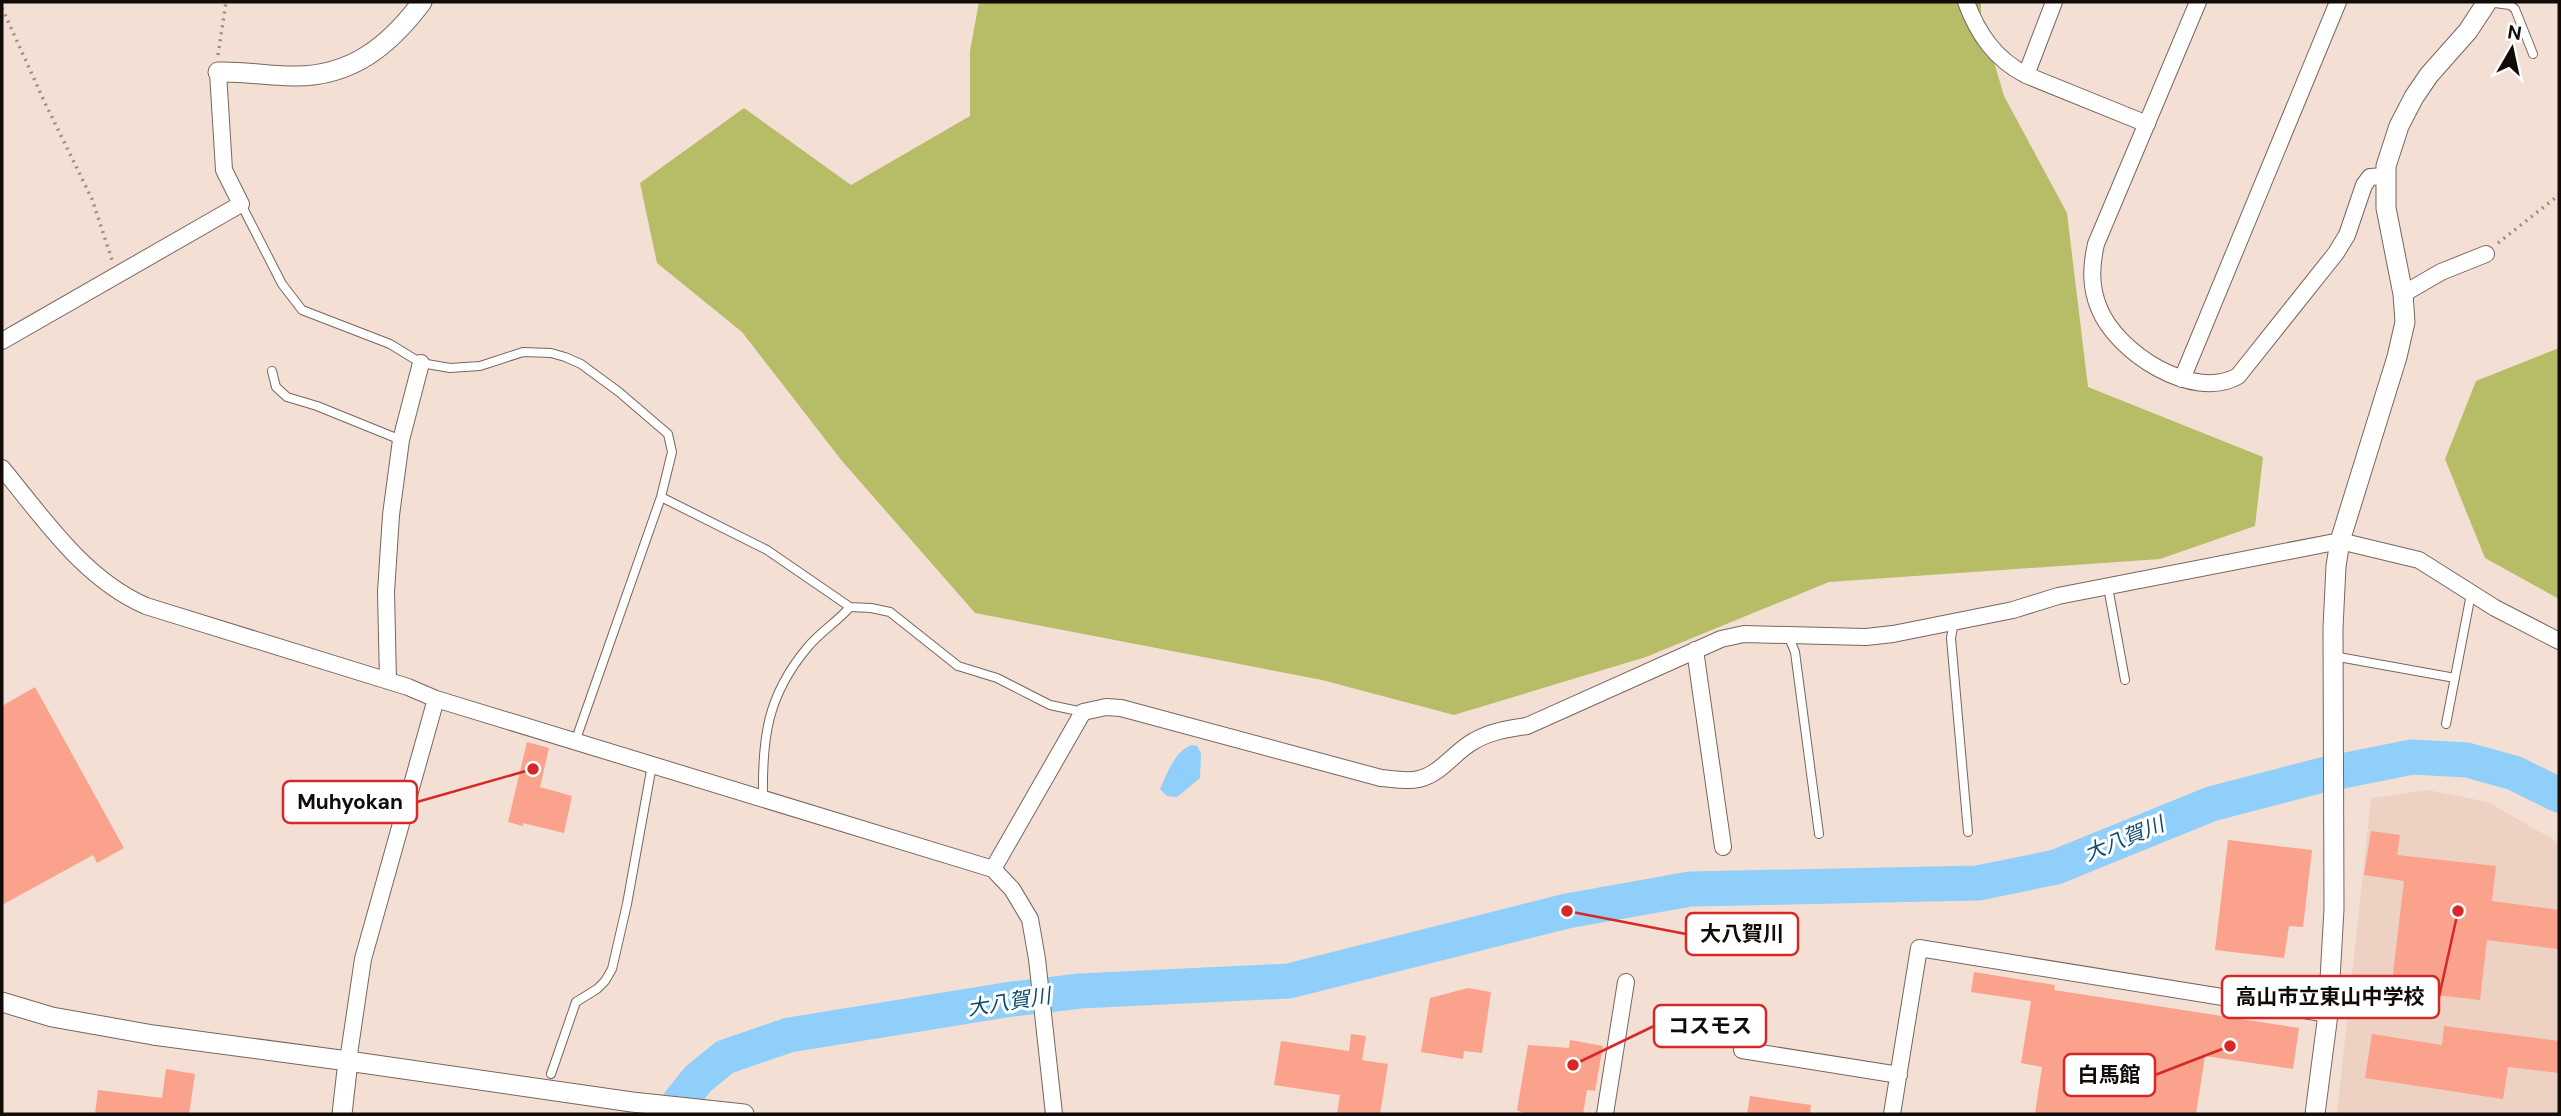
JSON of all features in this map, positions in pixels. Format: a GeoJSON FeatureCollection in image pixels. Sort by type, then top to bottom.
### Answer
{"type":"FeatureCollection","features":[{"type":"Feature","properties":{"kind":"street"},"geometry":{"type":"LineString","coordinates":[[2,341],[241,204],[224,170],[218,72],[244,71],[294,76],[338,69],[359,62],[377,51],[408,21],[422,2]]}},
{"type":"Feature","properties":{"kind":"street"},"geometry":{"type":"LineString","coordinates":[[1966,2],[1975,26],[1985,42],[2016,69],[2147,124]]}},
{"type":"Feature","properties":{"kind":"street"},"geometry":{"type":"LineString","coordinates":[[2026,75],[2054,2]]}},
{"type":"Feature","properties":{"kind":"street"},"geometry":{"type":"LineString","coordinates":[[2198,2],[2096,244],[2092,260],[2093,292],[2103,317],[2121,341],[2149,363],[2182,379],[2215,383],[2228,382],[2238,376],[2336,253],[2347,235],[2364,185],[2370,177],[2385,176]]}},
{"type":"Feature","properties":{"kind":"street"},"geometry":{"type":"LineString","coordinates":[[2182,379],[2338,2]]}},
{"type":"Feature","properties":{"kind":"street"},"geometry":{"type":"LineString","coordinates":[[2315,1114],[2328,1014],[2334,909],[2334,589],[2340,541],[2402,339],[2405,321],[2403,294],[2389,230],[2385,176],[2399,126],[2414,97],[2437,65],[2469,31],[2487,2]]}},
{"type":"Feature","properties":{"kind":"street"},"geometry":{"type":"LineString","coordinates":[[2403,294],[2441,272],[2486,254]]}},
{"type":"Feature","properties":{"kind":"street"},"geometry":{"type":"LineString","coordinates":[[388,681],[386,592],[391,515],[401,440],[421,363]]}},
{"type":"Feature","properties":{"kind":"street"},"geometry":{"type":"LineString","coordinates":[[2,468],[63,543],[110,588],[124,597],[174,616],[264,641],[273,647],[388,681],[436,699],[992,869],[1012,889],[1030,919],[1037,958],[1054,1114]]}},
{"type":"Feature","properties":{"kind":"street"},"geometry":{"type":"LineString","coordinates":[[992,869],[1083,712],[1107,707],[1121,708],[1381,778],[1406,781],[1421,779],[1474,741],[1496,731],[1527,726],[1721,639],[1744,634],[1866,637],[1954,622],[2013,610],[2059,596],[2340,541],[2419,560],[2471,594],[2559,641]]}},
{"type":"Feature","properties":{"kind":"street"},"geometry":{"type":"LineString","coordinates":[[1695,650],[1723,847]]}},
{"type":"Feature","properties":{"kind":"street"},"geometry":{"type":"LineString","coordinates":[[342,1114],[363,959],[436,699]]}},
{"type":"Feature","properties":{"kind":"street"},"geometry":{"type":"LineString","coordinates":[[1892,1114],[1919,948],[2328,1014]]}},
{"type":"Feature","properties":{"kind":"street"},"geometry":{"type":"LineString","coordinates":[[1605,1114],[1626,982]]}},
{"type":"Feature","properties":{"kind":"street"},"geometry":{"type":"LineString","coordinates":[[2,1002],[52,1017],[153,1035],[348,1060],[632,1102],[738,1114]]}},
{"type":"Feature","properties":{"kind":"street"},"geometry":{"type":"LineString","coordinates":[[1742,1050],[1899,1074]]}},
{"type":"Feature","properties":{"kind":"lane"},"geometry":{"type":"LineString","coordinates":[[2487,2],[2510,5],[2515,9],[2533,54]]}},
{"type":"Feature","properties":{"kind":"lane"},"geometry":{"type":"LineString","coordinates":[[241,204],[282,284],[302,310],[390,344],[421,363],[468,368],[523,352],[551,353],[581,364],[620,392],[668,435],[672,452],[661,497],[575,742]]}},
{"type":"Feature","properties":{"kind":"lane"},"geometry":{"type":"LineString","coordinates":[[272,371],[276,387],[287,397],[317,406],[401,440]]}},
{"type":"Feature","properties":{"kind":"lane"},"geometry":{"type":"LineString","coordinates":[[661,497],[768,550],[850,607],[890,612],[958,666],[997,678],[1040,702],[1083,712]]}},
{"type":"Feature","properties":{"kind":"lane"},"geometry":{"type":"LineString","coordinates":[[2108,587],[2125,680]]}},
{"type":"Feature","properties":{"kind":"lane"},"geometry":{"type":"LineString","coordinates":[[2446,724],[2471,594]]}},
{"type":"Feature","properties":{"kind":"lane"},"geometry":{"type":"LineString","coordinates":[[763,799],[765,742],[771,706],[783,682],[807,648],[832,621],[850,607]]}},
{"type":"Feature","properties":{"kind":"lane"},"geometry":{"type":"LineString","coordinates":[[1954,622],[1951,638],[1968,832]]}},
{"type":"Feature","properties":{"kind":"lane"},"geometry":{"type":"LineString","coordinates":[[1788,635],[1795,652],[1819,835]]}},
{"type":"Feature","properties":{"kind":"lane"},"geometry":{"type":"LineString","coordinates":[[2333,656],[2455,678]]}},
{"type":"Feature","properties":{"kind":"lane"},"geometry":{"type":"LineString","coordinates":[[551,1074],[576,1002],[597,989],[612,969],[627,904],[652,765]]}},
{"type":"Feature","properties":{"kind":"path"},"geometry":{"type":"LineString","coordinates":[[218,72],[218,49],[226,2]]}},
{"type":"Feature","properties":{"kind":"path"},"geometry":{"type":"LineString","coordinates":[[2,8],[92,199],[117,275]]}},
{"type":"Feature","properties":{"kind":"path"},"geometry":{"type":"LineString","coordinates":[[2486,254],[2559,195]]}},
{"type":"Feature","properties":{"kind":"shaded area"},"geometry":{"type":"Polygon","coordinates":[[[2428,790],[2488,802],[2559,843],[2559,1114],[2337,1114],[2371,798],[2428,790]]]}},
{"type":"Feature","properties":{"kind":"green space"},"geometry":{"type":"Polygon","coordinates":[[[979,2],[1981,2],[1981,17],[2004,96],[2067,213],[2088,387],[2263,457],[2255,526],[2160,559],[1829,582],[1646,657],[1454,715],[1322,680],[975,613],[842,461],[742,332],[657,263],[640,183],[744,108],[851,185],[970,116],[970,51],[979,2]]]}},
{"type":"Feature","properties":{"kind":"green space"},"geometry":{"type":"Polygon","coordinates":[[[2559,348],[2559,599],[2485,558],[2445,459],[2476,381],[2559,348]]]}},
{"type":"Feature","properties":{"kind":"water"},"geometry":{"type":"Polygon","coordinates":[[[1192,745],[1197,746],[1201,753],[1200,778],[1177,797],[1167,796],[1160,789],[1169,770],[1176,757],[1192,745]]]}},
{"type":"Feature","properties":{"kind":"building"},"geometry":{"type":"Polygon","coordinates":[[[35,687],[124,848],[97,863],[93,855],[2,905],[2,706],[35,687]]]}},
{"type":"Feature","properties":{"kind":"building"},"geometry":{"type":"Polygon","coordinates":[[[527,742],[549,748],[540,787],[572,796],[564,833],[508,822],[527,742]]]}},
{"type":"Feature","properties":{"kind":"building"},"geometry":{"type":"Polygon","coordinates":[[[2371,831],[2400,835],[2397,855],[2496,866],[2492,901],[2559,910],[2559,949],[2487,940],[2480,1000],[2391,990],[2404,881],[2364,875],[2371,831]]]}},
{"type":"Feature","properties":{"kind":"building"},"geometry":{"type":"Polygon","coordinates":[[[2228,840],[2312,850],[2303,927],[2289,926],[2284,958],[2215,950],[2228,840]]]}},
{"type":"Feature","properties":{"kind":"building"},"geometry":{"type":"Polygon","coordinates":[[[1974,972],[2055,985],[2054,990],[2299,1028],[2293,1069],[2205,1056],[2196,1114],[2035,1114],[2042,1067],[2021,1063],[2031,1001],[1971,992],[1974,972]]]}},
{"type":"Feature","properties":{"kind":"building"},"geometry":{"type":"Polygon","coordinates":[[[1468,988],[1491,992],[1482,1053],[1464,1051],[1463,1059],[1421,1052],[1430,998],[1468,988]]]}},
{"type":"Feature","properties":{"kind":"building"},"geometry":{"type":"Polygon","coordinates":[[[2444,1026],[2559,1041],[2559,1073],[2508,1067],[2503,1099],[2365,1078],[2372,1034],[2442,1045],[2444,1026]]]}},
{"type":"Feature","properties":{"kind":"building"},"geometry":{"type":"Polygon","coordinates":[[[1351,1034],[1366,1036],[1362,1060],[1388,1064],[1380,1114],[1337,1114],[1340,1095],[1274,1085],[1281,1041],[1349,1051],[1351,1034]]]}},
{"type":"Feature","properties":{"kind":"building"},"geometry":{"type":"Polygon","coordinates":[[[1570,1040],[1603,1046],[1595,1091],[1587,1090],[1583,1114],[1525,1114],[1517,1110],[1528,1045],[1569,1048],[1570,1040]]]}},
{"type":"Feature","properties":{"kind":"building"},"geometry":{"type":"Polygon","coordinates":[[[166,1069],[195,1074],[189,1114],[95,1114],[98,1090],[162,1098],[166,1069]]]}},
{"type":"Feature","properties":{"kind":"building"},"geometry":{"type":"Polygon","coordinates":[[[1750,1096],[1811,1105],[1810,1114],[1747,1114],[1750,1096]]]}},
{"type":"Feature","properties":{"kind":"waterway","name":"大八賀川"},"geometry":{"type":"LineString","coordinates":[[670,1114],[698,1079],[725,1057],[789,1035],[1012,999],[1080,991],[1289,981],[1567,911],[1690,889],[1978,883],[2056,867],[2211,804],[2322,775],[2412,757],[2467,760],[2514,773],[2559,795]]}},
{"type":"Feature","properties":{"kind":"place","name":"Muhyokan"},"geometry":{"type":"Point","coordinates":[533,769]}},
{"type":"Feature","properties":{"kind":"place","name":"大八賀川"},"geometry":{"type":"Point","coordinates":[1567,911]}},
{"type":"Feature","properties":{"kind":"place","name":"高山市立東山中学校"},"geometry":{"type":"Point","coordinates":[2458,911]}},
{"type":"Feature","properties":{"kind":"place","name":"白馬館"},"geometry":{"type":"Point","coordinates":[2230,1046]}},
{"type":"Feature","properties":{"kind":"place","name":"コスモス"},"geometry":{"type":"Point","coordinates":[1573,1065]}}]}
